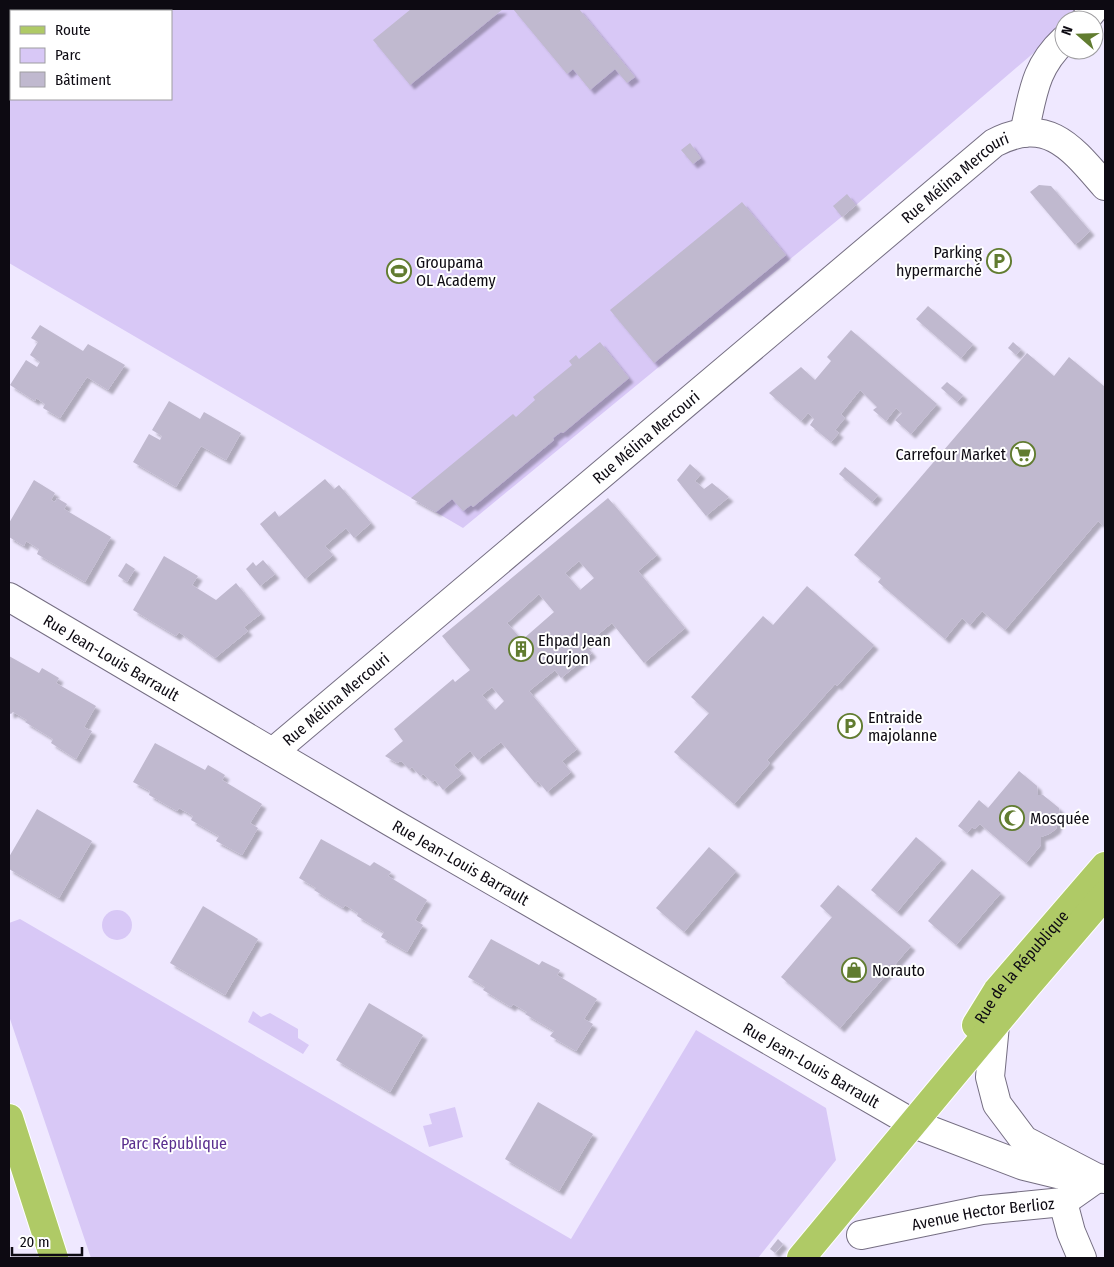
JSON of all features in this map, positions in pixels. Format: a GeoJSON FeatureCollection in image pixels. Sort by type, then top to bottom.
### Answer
{"type":"FeatureCollection","features":[{"type":"Feature","properties":{"kind":"main road","name":"Rue de la République"},"geometry":{"type":"LineString","coordinates":[[914,1124],[997,991],[1105,866]]}},
{"type":"Feature","properties":{"kind":"main road","name":"Rue de la République"},"geometry":{"type":"LineString","coordinates":[[801,1258],[1105,895]]}},
{"type":"Feature","properties":{"kind":"main road"},"geometry":{"type":"LineString","coordinates":[[9,1118],[54,1258]]}},
{"type":"Feature","properties":{"kind":"street"},"geometry":{"type":"LineString","coordinates":[[1024,133],[1039,72],[1049,54],[1054,49]]}},
{"type":"Feature","properties":{"kind":"street","name":"Rue Mélina Mercouri"},"geometry":{"type":"LineString","coordinates":[[273,752],[994,143],[1008,135],[1044,133],[1061,140],[1077,153],[1105,186]]}},
{"type":"Feature","properties":{"kind":"street","name":"Rue Jean-Louis Barrault"},"geometry":{"type":"LineString","coordinates":[[9,597],[391,822],[914,1124]]}},
{"type":"Feature","properties":{"kind":"street"},"geometry":{"type":"LineString","coordinates":[[995,1025],[990,1077],[997,1104],[1024,1140],[1101,1178]]}},
{"type":"Feature","properties":{"kind":"street","name":"Avenue Hector Berlioz"},"geometry":{"type":"LineString","coordinates":[[914,1124],[1024,1166],[1061,1175],[1101,1178]]}},
{"type":"Feature","properties":{"kind":"street","name":"Avenue Hector Berlioz"},"geometry":{"type":"LineString","coordinates":[[861,1236],[982,1210],[1063,1202],[1101,1178]]}},
{"type":"Feature","properties":{"kind":"street"},"geometry":{"type":"LineString","coordinates":[[1063,1202],[1071,1232],[1082,1258]]}},
{"type":"Feature","properties":{"kind":"green space","name":"Groupama OL Academy"},"geometry":{"type":"Polygon","coordinates":[[[9,9],[1085,9],[1054,10],[1054,36],[856,205],[463,528],[9,263],[9,9]]]}},
{"type":"Feature","properties":{"kind":"green space"},"geometry":{"type":"Polygon","coordinates":[[[117,910],[128,914],[132,925],[128,936],[117,940],[106,936],[102,925],[106,914],[117,910]]]}},
{"type":"Feature","properties":{"kind":"green space","name":"Parc République"},"geometry":{"type":"Polygon","coordinates":[[[20,919],[571,1239],[696,1030],[826,1108],[836,1160],[758,1258],[91,1258],[9,1016],[9,923],[20,919]]]}},
{"type":"Feature","properties":{"kind":"green space"},"geometry":{"type":"Polygon","coordinates":[[[253,1011],[261,1017],[270,1013],[298,1029],[298,1038],[309,1045],[303,1054],[248,1022],[253,1011]]]}},
{"type":"Feature","properties":{"kind":"green space"},"geometry":{"type":"Polygon","coordinates":[[[455,1107],[463,1137],[429,1147],[423,1126],[432,1124],[429,1114],[455,1107]]]}},
{"type":"Feature","properties":{"kind":"building"},"geometry":{"type":"Polygon","coordinates":[[[411,9],[503,9],[410,85],[373,40],[411,9]]]}},
{"type":"Feature","properties":{"kind":"building"},"geometry":{"type":"Polygon","coordinates":[[[513,9],[579,9],[635,77],[627,83],[615,69],[590,90],[573,69],[567,74],[513,9]]]}},
{"type":"Feature","properties":{"kind":"building"},"geometry":{"type":"Polygon","coordinates":[[[690,143],[701,158],[693,164],[681,150],[690,143]]]}},
{"type":"Feature","properties":{"kind":"building"},"geometry":{"type":"Polygon","coordinates":[[[1039,185],[1051,186],[1090,231],[1075,245],[1030,192],[1039,185]]]}},
{"type":"Feature","properties":{"kind":"building"},"geometry":{"type":"Polygon","coordinates":[[[847,194],[856,205],[842,217],[833,206],[847,194]]]}},
{"type":"Feature","properties":{"kind":"building"},"geometry":{"type":"Polygon","coordinates":[[[742,202],[786,255],[654,363],[610,310],[742,202]]]}},
{"type":"Feature","properties":{"kind":"building"},"geometry":{"type":"Polygon","coordinates":[[[928,306],[973,344],[961,358],[916,319],[928,306]]]}},
{"type":"Feature","properties":{"kind":"building"},"geometry":{"type":"Polygon","coordinates":[[[40,325],[83,351],[88,344],[125,365],[108,390],[87,377],[60,418],[43,408],[45,404],[36,398],[35,401],[10,385],[26,360],[37,367],[40,362],[30,355],[38,342],[31,338],[40,325]]]}},
{"type":"Feature","properties":{"kind":"building"},"geometry":{"type":"Polygon","coordinates":[[[851,330],[937,404],[911,434],[895,420],[902,413],[896,408],[886,421],[873,410],[877,407],[860,390],[841,414],[845,418],[835,430],[839,433],[831,442],[810,425],[814,419],[808,413],[801,421],[769,393],[801,367],[815,380],[831,361],[827,357],[851,330]]]}},
{"type":"Feature","properties":{"kind":"building"},"geometry":{"type":"Polygon","coordinates":[[[600,342],[629,378],[563,433],[561,432],[553,438],[554,440],[473,507],[471,505],[463,511],[452,499],[436,512],[411,498],[513,414],[516,417],[535,400],[533,397],[572,365],[569,361],[576,355],[579,359],[600,342]]]}},
{"type":"Feature","properties":{"kind":"building"},"geometry":{"type":"Polygon","coordinates":[[[1013,342],[1021,349],[1016,355],[1008,348],[1013,342]]]}},
{"type":"Feature","properties":{"kind":"building","name":"Carrefour Market"},"geometry":{"type":"Polygon","coordinates":[[[1027,353],[1054,376],[1069,357],[1105,387],[1105,528],[1098,521],[1005,630],[982,611],[970,625],[962,618],[945,639],[878,582],[881,578],[854,555],[1027,353]]]}},
{"type":"Feature","properties":{"kind":"building"},"geometry":{"type":"Polygon","coordinates":[[[947,382],[963,395],[957,402],[941,388],[947,382]]]}},
{"type":"Feature","properties":{"kind":"building"},"geometry":{"type":"Polygon","coordinates":[[[169,401],[200,419],[204,412],[241,433],[226,460],[201,446],[176,487],[133,462],[149,434],[160,440],[162,436],[152,430],[169,401]]]}},
{"type":"Feature","properties":{"kind":"building"},"geometry":{"type":"Polygon","coordinates":[[[690,464],[701,474],[695,481],[704,489],[712,483],[729,497],[706,516],[677,480],[690,464]]]}},
{"type":"Feature","properties":{"kind":"building"},"geometry":{"type":"Polygon","coordinates":[[[845,467],[878,495],[872,502],[839,474],[845,467]]]}},
{"type":"Feature","properties":{"kind":"building"},"geometry":{"type":"Polygon","coordinates":[[[325,479],[334,489],[339,485],[371,523],[354,538],[346,528],[325,546],[333,555],[305,579],[260,524],[275,511],[279,517],[325,479]]]}},
{"type":"Feature","properties":{"kind":"building"},"geometry":{"type":"Polygon","coordinates":[[[34,480],[55,493],[51,500],[55,502],[57,498],[67,504],[64,509],[111,537],[85,582],[37,554],[39,549],[26,541],[24,546],[9,537],[9,523],[34,480]]]}},
{"type":"Feature","properties":{"kind":"building","name":"Ehpad Jean Courjon"},"geometry":{"type":"Polygon","coordinates":[[[608,498],[657,555],[638,571],[685,628],[644,663],[612,623],[585,645],[592,653],[561,678],[555,670],[529,691],[577,749],[562,761],[571,772],[547,792],[538,781],[535,783],[501,742],[478,760],[470,751],[454,765],[462,774],[443,790],[435,780],[432,782],[423,774],[420,776],[412,767],[409,769],[401,761],[397,763],[385,756],[403,741],[394,729],[453,679],[455,682],[470,670],[442,636],[608,498]],[[579,561],[565,573],[580,590],[594,578],[579,561]],[[539,594],[507,623],[522,640],[554,612],[539,594]],[[492,687],[482,695],[495,710],[504,701],[492,687]]]}},
{"type":"Feature","properties":{"kind":"building"},"geometry":{"type":"Polygon","coordinates":[[[164,556],[198,576],[192,585],[216,600],[236,583],[261,614],[244,627],[248,631],[215,658],[179,632],[176,636],[133,610],[164,556]]]}},
{"type":"Feature","properties":{"kind":"building"},"geometry":{"type":"Polygon","coordinates":[[[263,560],[275,574],[260,586],[246,569],[253,562],[256,566],[263,560]]]}},
{"type":"Feature","properties":{"kind":"building"},"geometry":{"type":"Polygon","coordinates":[[[126,563],[135,569],[127,582],[118,576],[126,563]]]}},
{"type":"Feature","properties":{"kind":"building"},"geometry":{"type":"Polygon","coordinates":[[[807,586],[874,645],[837,686],[835,684],[767,760],[770,763],[734,804],[674,752],[709,713],[691,697],[763,616],[773,625],[807,586]]]}},
{"type":"Feature","properties":{"kind":"building"},"geometry":{"type":"Polygon","coordinates":[[[9,656],[39,673],[42,668],[59,678],[56,683],[96,706],[84,727],[92,731],[76,759],[51,743],[53,739],[25,722],[27,720],[13,712],[9,713],[9,656]]]}},
{"type":"Feature","properties":{"kind":"building"},"geometry":{"type":"Polygon","coordinates":[[[155,743],[205,770],[208,765],[225,775],[222,780],[262,804],[250,823],[258,828],[242,855],[216,841],[219,836],[191,820],[193,816],[179,808],[177,811],[149,795],[150,791],[133,782],[155,743]]]}},
{"type":"Feature","properties":{"kind":"building","name":"Mosquée"},"geometry":{"type":"Polygon","coordinates":[[[1019,771],[1037,786],[1038,795],[1043,795],[1059,808],[1060,815],[1056,829],[1041,837],[1041,845],[1026,863],[980,824],[975,829],[972,827],[967,833],[958,826],[979,800],[988,808],[1019,771]]]}},
{"type":"Feature","properties":{"kind":"building"},"geometry":{"type":"Polygon","coordinates":[[[37,809],[92,841],[59,898],[9,869],[9,857],[37,809]]]}},
{"type":"Feature","properties":{"kind":"building"},"geometry":{"type":"Polygon","coordinates":[[[916,837],[942,859],[897,912],[871,890],[916,837]]]}},
{"type":"Feature","properties":{"kind":"building"},"geometry":{"type":"Polygon","coordinates":[[[321,839],[370,866],[374,862],[391,872],[388,876],[427,900],[415,920],[423,925],[407,952],[381,937],[384,932],[357,916],[358,913],[345,905],[343,908],[299,878],[321,839]]]}},
{"type":"Feature","properties":{"kind":"building"},"geometry":{"type":"Polygon","coordinates":[[[709,847],[736,871],[684,932],[656,908],[709,847]]]}},
{"type":"Feature","properties":{"kind":"building"},"geometry":{"type":"Polygon","coordinates":[[[972,869],[1001,893],[956,945],[928,921],[972,869]]]}},
{"type":"Feature","properties":{"kind":"building"},"geometry":{"type":"Polygon","coordinates":[[[838,885],[911,946],[840,1028],[781,977],[832,917],[820,906],[838,885]]]}},
{"type":"Feature","properties":{"kind":"building"},"geometry":{"type":"Polygon","coordinates":[[[203,906],[258,939],[225,995],[170,963],[203,906]]]}},
{"type":"Feature","properties":{"kind":"building"},"geometry":{"type":"Polygon","coordinates":[[[491,939],[539,965],[542,961],[560,970],[557,975],[597,999],[584,1019],[593,1024],[576,1051],[550,1036],[554,1031],[525,1014],[527,1012],[513,1004],[511,1007],[483,990],[485,987],[468,977],[491,939]]]}},
{"type":"Feature","properties":{"kind":"building"},"geometry":{"type":"Polygon","coordinates":[[[369,1003],[423,1035],[390,1092],[336,1060],[369,1003]]]}},
{"type":"Feature","properties":{"kind":"building"},"geometry":{"type":"Polygon","coordinates":[[[538,1102],[593,1134],[559,1191],[505,1159],[538,1102]]]}},
{"type":"Feature","properties":{"kind":"building"},"geometry":{"type":"Polygon","coordinates":[[[778,1239],[783,1244],[775,1253],[770,1249],[778,1239]]]}},
{"type":"Feature","properties":{"kind":"place","name":"Parking hypermarché"},"geometry":{"type":"Point","coordinates":[999,261]}},
{"type":"Feature","properties":{"kind":"place","name":"Groupama OL Academy"},"geometry":{"type":"Point","coordinates":[399,271]}},
{"type":"Feature","properties":{"kind":"place","name":"Carrefour Market"},"geometry":{"type":"Point","coordinates":[1023,454]}},
{"type":"Feature","properties":{"kind":"place","name":"Ehpad Jean Courjon"},"geometry":{"type":"Point","coordinates":[521,649]}},
{"type":"Feature","properties":{"kind":"place","name":"Entraide majolanne"},"geometry":{"type":"Point","coordinates":[850,726]}},
{"type":"Feature","properties":{"kind":"place","name":"Mosquée"},"geometry":{"type":"Point","coordinates":[1012,818]}},
{"type":"Feature","properties":{"kind":"place","name":"Norauto"},"geometry":{"type":"Point","coordinates":[854,970]}}]}
